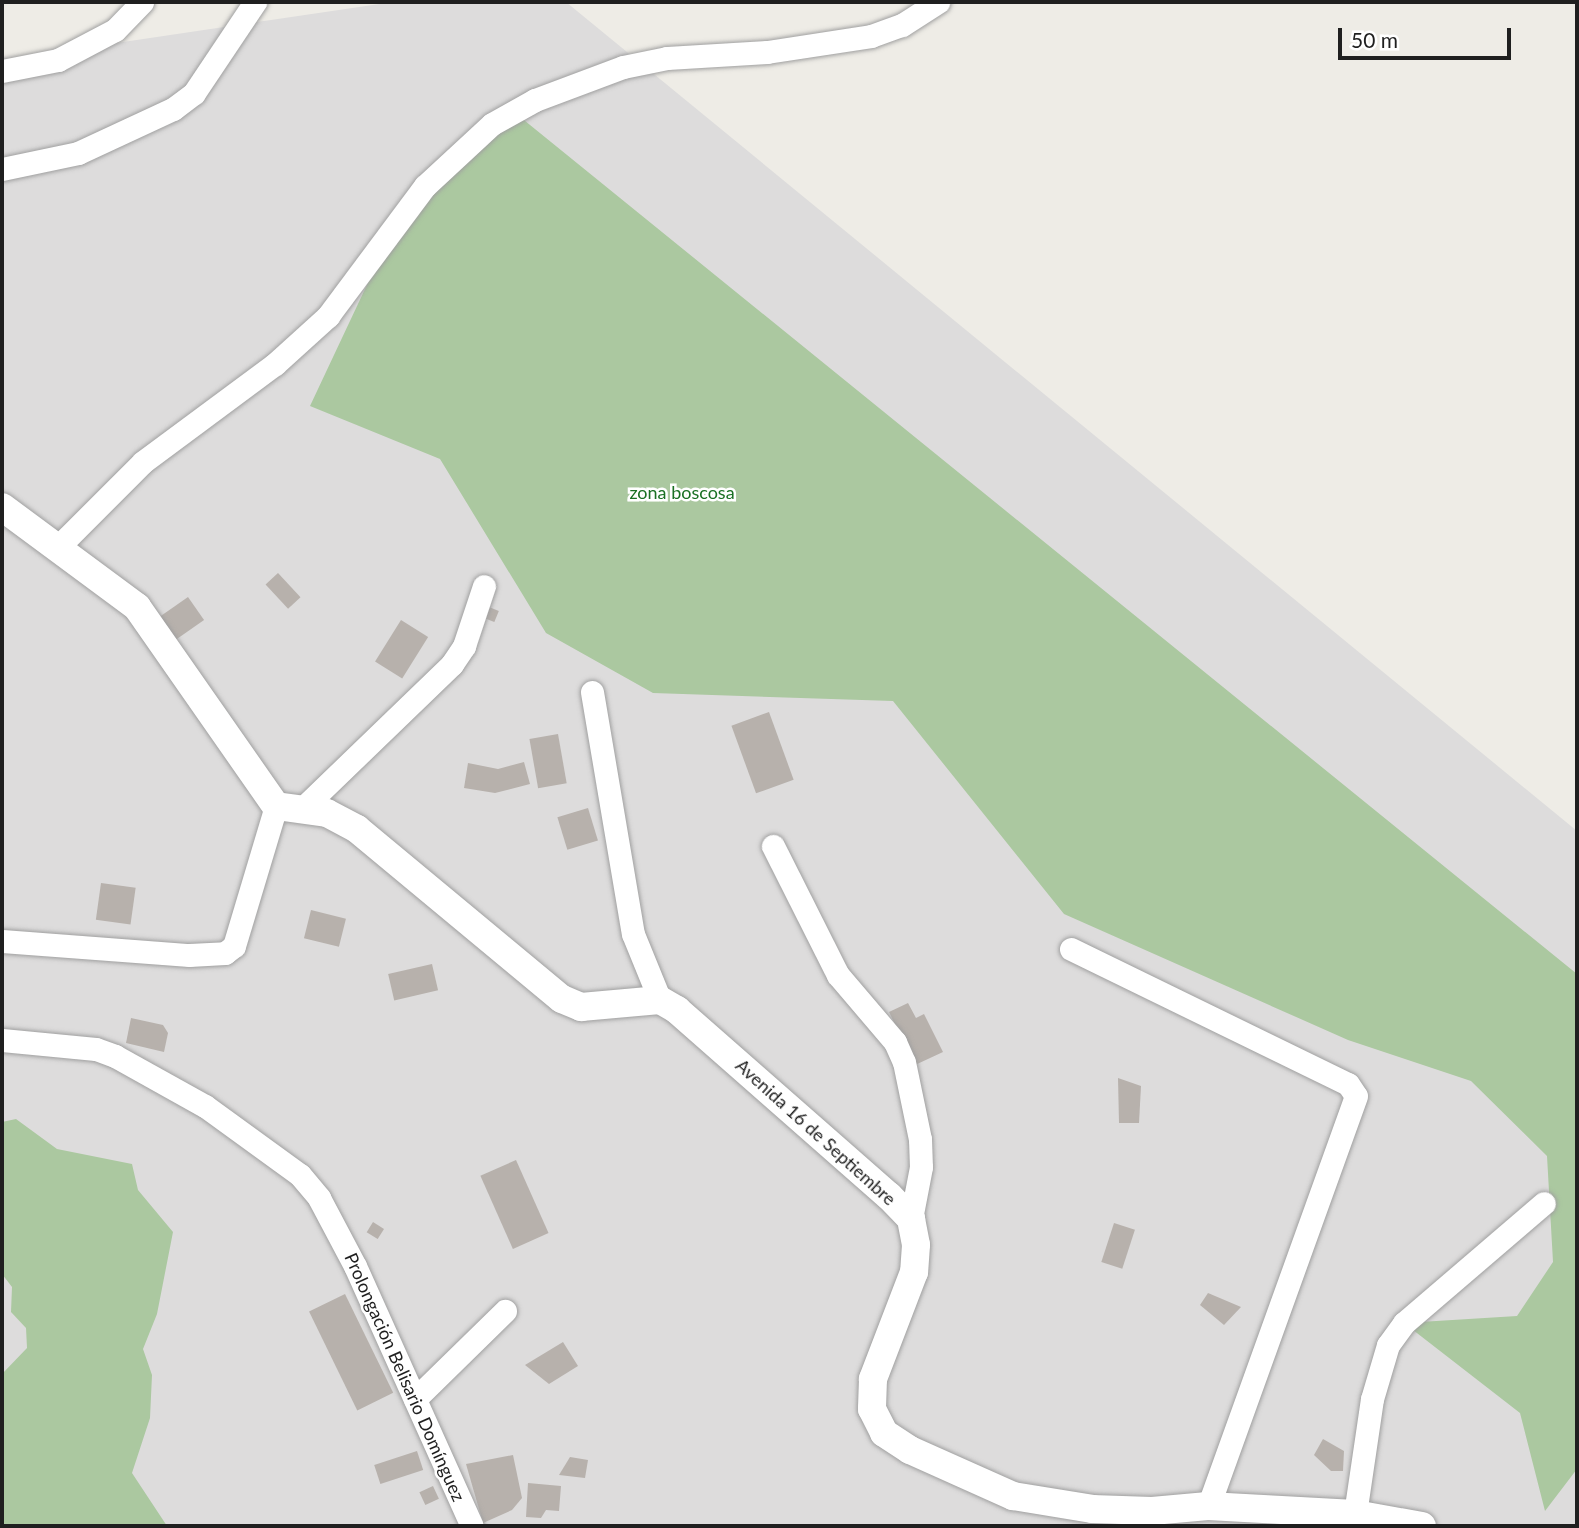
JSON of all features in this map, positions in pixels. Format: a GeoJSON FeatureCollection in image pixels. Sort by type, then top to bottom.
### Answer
{"type":"FeatureCollection","features":[{"type":"Feature","properties":{"kind":"street"},"geometry":{"type":"LineString","coordinates":[[2,71],[58,60],[115,30],[142,2]]}},
{"type":"Feature","properties":{"kind":"street"},"geometry":{"type":"LineString","coordinates":[[2,169],[78,153],[173,109],[201,83],[255,2]]}},
{"type":"Feature","properties":{"kind":"street"},"geometry":{"type":"LineString","coordinates":[[58,547],[143,463],[275,364],[328,316],[425,186],[492,124],[535,100],[623,67],[667,58],[767,52],[871,36],[902,25],[938,2]]}},
{"type":"Feature","properties":{"kind":"street"},"geometry":{"type":"LineString","coordinates":[[2,507],[136,607],[290,806],[356,829],[562,999],[581,1007],[660,1000],[633,934],[592,692]]}},
{"type":"Feature","properties":{"kind":"street"},"geometry":{"type":"LineString","coordinates":[[2,941],[217,954],[234,946],[290,806],[452,664],[464,646],[484,586]]}},
{"type":"Feature","properties":{"kind":"street"},"geometry":{"type":"LineString","coordinates":[[773,846],[838,975],[895,1042],[904,1062],[920,1139],[921,1167],[911,1219]]}},
{"type":"Feature","properties":{"kind":"street"},"geometry":{"type":"LineString","coordinates":[[1071,949],[1348,1084],[1356,1096],[1208,1506]]}},
{"type":"Feature","properties":{"kind":"street","name":"Avenida 16 de Septiembre"},"geometry":{"type":"LineString","coordinates":[[660,1000],[677,1010],[911,1219],[916,1245],[914,1272],[873,1379],[872,1409],[884,1433],[910,1450],[1013,1496],[1092,1509],[1152,1511],[1208,1506],[1355,1514],[1422,1526]]}},
{"type":"Feature","properties":{"kind":"street","name":"Prolongación Belisario Domínguez"},"geometry":{"type":"LineString","coordinates":[[2,1040],[96,1049],[205,1106],[285,1160],[319,1198],[337,1229],[472,1526]]}},
{"type":"Feature","properties":{"kind":"street"},"geometry":{"type":"LineString","coordinates":[[1355,1514],[1372,1399],[1388,1345],[1404,1323],[1544,1203]]}},
{"type":"Feature","properties":{"kind":"street"},"geometry":{"type":"LineString","coordinates":[[415,1399],[505,1311]]}},
{"type":"Feature","properties":{"kind":"shaded area"},"geometry":{"type":"Polygon","coordinates":[[[393,2],[566,2],[1577,831],[1577,1526],[2,1526],[2,60],[393,2]]]}},
{"type":"Feature","properties":{"kind":"green space","name":"zona boscosa"},"geometry":{"type":"Polygon","coordinates":[[[514,112],[1577,974],[1577,1469],[1545,1511],[1520,1413],[1404,1323],[1517,1316],[1553,1262],[1547,1156],[1471,1081],[1348,1040],[1064,914],[893,701],[653,693],[546,633],[440,459],[310,406],[397,221],[514,112]]]}},
{"type":"Feature","properties":{"kind":"green space"},"geometry":{"type":"Polygon","coordinates":[[[16,1119],[57,1149],[132,1164],[138,1190],[173,1232],[157,1314],[143,1349],[152,1375],[150,1418],[132,1473],[167,1526],[2,1526],[2,1374],[27,1348],[26,1328],[11,1312],[12,1287],[2,1274],[2,1122],[16,1119]]]}},
{"type":"Feature","properties":{"kind":"building"},"geometry":{"type":"Polygon","coordinates":[[[278,573],[301,597],[288,609],[266,585],[278,573]]]}},
{"type":"Feature","properties":{"kind":"building"},"geometry":{"type":"Polygon","coordinates":[[[188,597],[204,620],[175,640],[159,617],[188,597]]]}},
{"type":"Feature","properties":{"kind":"building"},"geometry":{"type":"Polygon","coordinates":[[[484,605],[499,611],[494,622],[480,616],[484,605]]]}},
{"type":"Feature","properties":{"kind":"building"},"geometry":{"type":"Polygon","coordinates":[[[401,620],[428,637],[402,679],[375,662],[401,620]]]}},
{"type":"Feature","properties":{"kind":"building"},"geometry":{"type":"Polygon","coordinates":[[[769,712],[794,780],[756,793],[731,726],[769,712]]]}},
{"type":"Feature","properties":{"kind":"building"},"geometry":{"type":"Polygon","coordinates":[[[558,734],[567,783],[538,788],[529,739],[558,734]]]}},
{"type":"Feature","properties":{"kind":"building"},"geometry":{"type":"Polygon","coordinates":[[[524,762],[530,784],[495,793],[464,788],[468,763],[498,769],[524,762]]]}},
{"type":"Feature","properties":{"kind":"building"},"geometry":{"type":"Polygon","coordinates":[[[588,808],[598,841],[567,850],[557,817],[588,808]]]}},
{"type":"Feature","properties":{"kind":"building"},"geometry":{"type":"Polygon","coordinates":[[[101,883],[136,888],[131,925],[96,920],[101,883]]]}},
{"type":"Feature","properties":{"kind":"building"},"geometry":{"type":"Polygon","coordinates":[[[311,910],[346,919],[339,947],[304,938],[311,910]]]}},
{"type":"Feature","properties":{"kind":"building"},"geometry":{"type":"Polygon","coordinates":[[[432,964],[438,990],[394,1000],[388,974],[432,964]]]}},
{"type":"Feature","properties":{"kind":"building"},"geometry":{"type":"Polygon","coordinates":[[[908,1003],[916,1018],[924,1014],[943,1052],[915,1065],[889,1012],[908,1003]]]}},
{"type":"Feature","properties":{"kind":"building"},"geometry":{"type":"Polygon","coordinates":[[[131,1018],[163,1025],[168,1033],[164,1052],[126,1043],[131,1018]]]}},
{"type":"Feature","properties":{"kind":"building"},"geometry":{"type":"Polygon","coordinates":[[[1118,1078],[1141,1086],[1139,1123],[1119,1123],[1118,1078]]]}},
{"type":"Feature","properties":{"kind":"building"},"geometry":{"type":"Polygon","coordinates":[[[516,1160],[549,1233],[513,1249],[480,1176],[516,1160]]]}},
{"type":"Feature","properties":{"kind":"building"},"geometry":{"type":"Polygon","coordinates":[[[373,1222],[384,1229],[378,1239],[367,1232],[373,1222]]]}},
{"type":"Feature","properties":{"kind":"building"},"geometry":{"type":"Polygon","coordinates":[[[1114,1223],[1135,1230],[1122,1269],[1101,1262],[1114,1223]]]}},
{"type":"Feature","properties":{"kind":"building"},"geometry":{"type":"Polygon","coordinates":[[[1208,1293],[1241,1307],[1224,1325],[1200,1305],[1208,1293]]]}},
{"type":"Feature","properties":{"kind":"building"},"geometry":{"type":"Polygon","coordinates":[[[345,1294],[393,1393],[357,1410],[309,1312],[345,1294]]]}},
{"type":"Feature","properties":{"kind":"building"},"geometry":{"type":"Polygon","coordinates":[[[563,1342],[578,1366],[549,1384],[525,1365],[563,1342]]]}},
{"type":"Feature","properties":{"kind":"building"},"geometry":{"type":"Polygon","coordinates":[[[1323,1439],[1344,1451],[1343,1471],[1331,1471],[1314,1455],[1323,1439]]]}},
{"type":"Feature","properties":{"kind":"building"},"geometry":{"type":"Polygon","coordinates":[[[417,1451],[423,1470],[380,1484],[374,1465],[417,1451]]]}},
{"type":"Feature","properties":{"kind":"building"},"geometry":{"type":"Polygon","coordinates":[[[513,1455],[522,1498],[512,1510],[483,1523],[466,1464],[513,1455]]]}},
{"type":"Feature","properties":{"kind":"building"},"geometry":{"type":"Polygon","coordinates":[[[570,1457],[588,1460],[585,1478],[559,1475],[570,1457]]]}},
{"type":"Feature","properties":{"kind":"building"},"geometry":{"type":"Polygon","coordinates":[[[528,1483],[561,1486],[559,1511],[546,1510],[541,1518],[526,1517],[528,1483]]]}},
{"type":"Feature","properties":{"kind":"building"},"geometry":{"type":"Polygon","coordinates":[[[433,1486],[439,1499],[425,1505],[419,1492],[433,1486]]]}}]}
